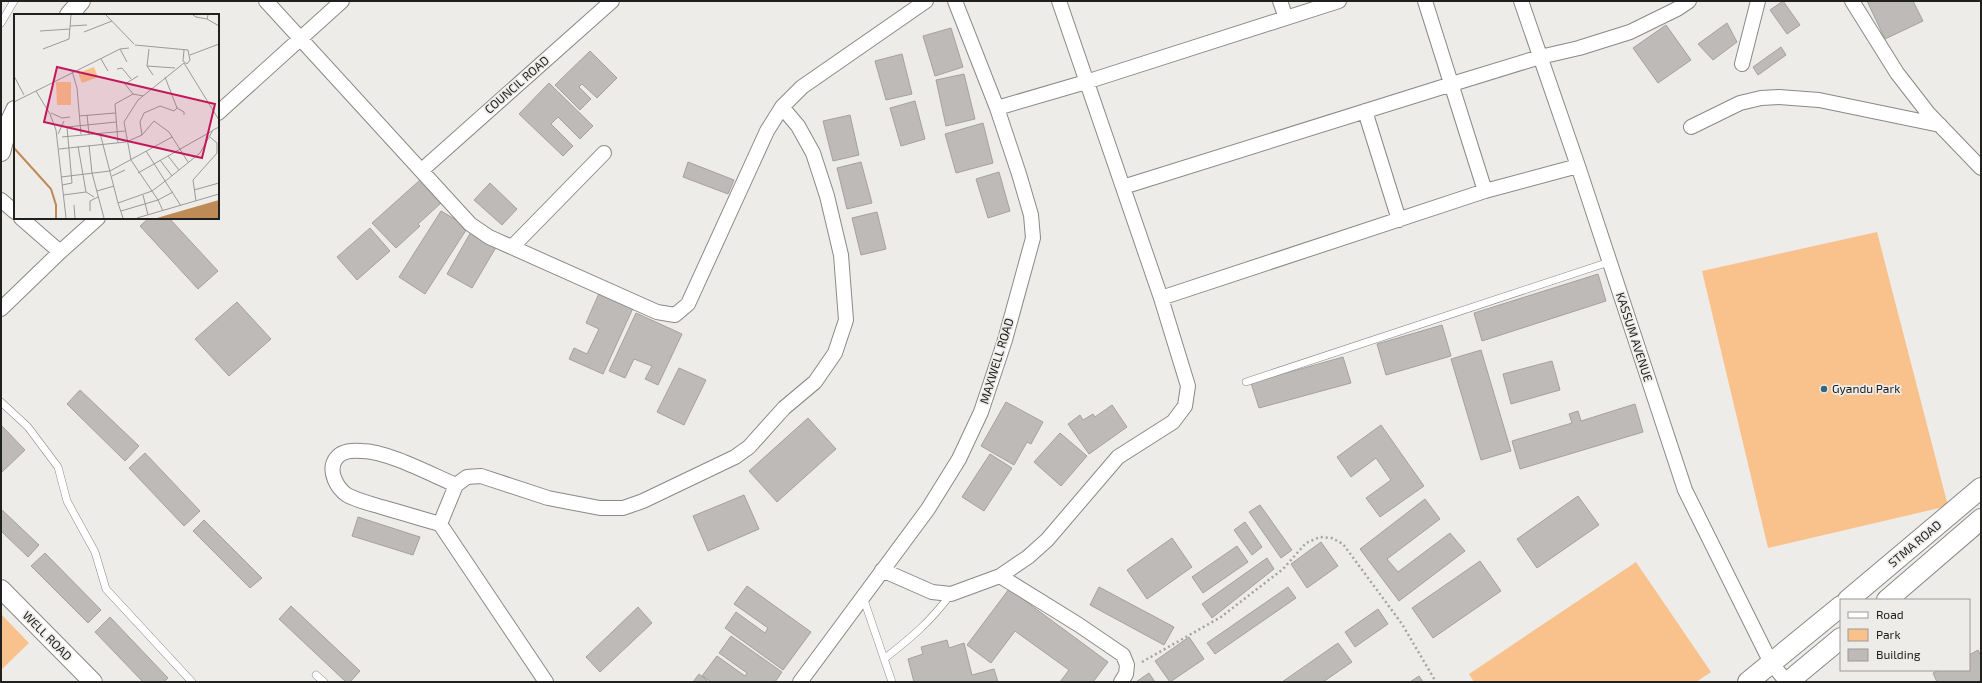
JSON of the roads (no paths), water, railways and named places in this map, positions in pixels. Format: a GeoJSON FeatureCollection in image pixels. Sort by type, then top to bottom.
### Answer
{"type":"FeatureCollection","features":[{"type":"Feature","properties":{"kind":"main road","name":"STMA ROAD"},"geometry":{"type":"LineString","coordinates":[[1849,599],[1981,488]]}},
{"type":"Feature","properties":{"kind":"main road","name":"STMA ROAD"},"geometry":{"type":"LineString","coordinates":[[1888,599],[1981,519]]}},
{"type":"Feature","properties":{"kind":"main road"},"geometry":{"type":"LineString","coordinates":[[1748,682],[1840,607]]}},
{"type":"Feature","properties":{"kind":"main road"},"geometry":{"type":"LineString","coordinates":[[1788,682],[1840,639]]}},
{"type":"Feature","properties":{"kind":"street"},"geometry":{"type":"LineString","coordinates":[[70,14],[80,1]]}},
{"type":"Feature","properties":{"kind":"street"},"geometry":{"type":"LineString","coordinates":[[266,1],[470,224],[489,237],[657,312],[675,315],[688,304],[767,131],[782,107],[802,87],[926,1]]}},
{"type":"Feature","properties":{"kind":"street"},"geometry":{"type":"LineString","coordinates":[[219,111],[302,39],[342,1]]}},
{"type":"Feature","properties":{"kind":"street","name":"COUNCIL ROAD"},"geometry":{"type":"LineString","coordinates":[[422,170],[612,1]]}},
{"type":"Feature","properties":{"kind":"street","name":"MAXWELL ROAD"},"geometry":{"type":"LineString","coordinates":[[800,682],[928,509],[959,459],[978,419],[1005,340],[1013,306],[1034,238],[1031,215],[996,108],[955,1]]}},
{"type":"Feature","properties":{"kind":"street"},"geometry":{"type":"LineString","coordinates":[[882,570],[932,592],[951,594],[1000,576],[1028,557],[1047,540],[1118,457],[1173,422],[1185,406],[1188,386],[1161,298],[1059,1]]}},
{"type":"Feature","properties":{"kind":"street"},"geometry":{"type":"LineString","coordinates":[[1280,1],[1286,18]]}},
{"type":"Feature","properties":{"kind":"street"},"geometry":{"type":"LineString","coordinates":[[996,108],[1086,82],[1339,1]]}},
{"type":"Feature","properties":{"kind":"street"},"geometry":{"type":"LineString","coordinates":[[1425,1],[1485,192]]}},
{"type":"Feature","properties":{"kind":"street","name":"KASSUM AVENUE"},"geometry":{"type":"LineString","coordinates":[[1521,1],[1578,166],[1684,490],[1771,663],[1788,682]]}},
{"type":"Feature","properties":{"kind":"street"},"geometry":{"type":"LineString","coordinates":[[1123,187],[1540,57],[1579,48],[1630,32],[1677,9],[1689,1]]}},
{"type":"Feature","properties":{"kind":"street"},"geometry":{"type":"LineString","coordinates":[[1742,64],[1758,1]]}},
{"type":"Feature","properties":{"kind":"street"},"geometry":{"type":"LineString","coordinates":[[1852,1],[1897,73],[1928,113],[1981,168]]}},
{"type":"Feature","properties":{"kind":"street"},"geometry":{"type":"LineString","coordinates":[[1691,127],[1740,103],[1761,98],[1779,97],[1819,100],[1940,124]]}},
{"type":"Feature","properties":{"kind":"street"},"geometry":{"type":"LineString","coordinates":[[440,524],[448,500],[456,485],[467,477],[481,476],[548,498],[600,508],[623,508],[735,457],[749,447],[784,408],[815,382],[835,354],[846,320],[841,255],[827,196],[814,153],[798,126],[782,107]]}},
{"type":"Feature","properties":{"kind":"street"},"geometry":{"type":"LineString","coordinates":[[1365,111],[1399,220]]}},
{"type":"Feature","properties":{"kind":"street"},"geometry":{"type":"LineString","coordinates":[[1,152],[9,123],[14,112]]}},
{"type":"Feature","properties":{"kind":"street"},"geometry":{"type":"LineString","coordinates":[[512,247],[604,153]]}},
{"type":"Feature","properties":{"kind":"street"},"geometry":{"type":"LineString","coordinates":[[1161,298],[1485,192],[1578,166]]}},
{"type":"Feature","properties":{"kind":"street"},"geometry":{"type":"LineString","coordinates":[[1,200],[14,211]]}},
{"type":"Feature","properties":{"kind":"street"},"geometry":{"type":"LineString","coordinates":[[23,219],[60,252]]}},
{"type":"Feature","properties":{"kind":"street"},"geometry":{"type":"LineString","coordinates":[[1,309],[97,219]]}},
{"type":"Feature","properties":{"kind":"street"},"geometry":{"type":"LineString","coordinates":[[456,485],[381,454],[363,451],[347,451],[337,457],[333,463],[333,475],[338,485],[346,494],[364,502],[440,524],[546,682]]}},
{"type":"Feature","properties":{"kind":"street"},"geometry":{"type":"LineString","coordinates":[[1000,576],[1079,625],[1123,655],[1128,665],[1126,674],[1121,682]]}},
{"type":"Feature","properties":{"kind":"street","name":"WELL ROAD"},"geometry":{"type":"LineString","coordinates":[[1,589],[93,682]]}},
{"type":"Feature","properties":{"kind":"lane"},"geometry":{"type":"LineString","coordinates":[[1,23],[14,1]]}},
{"type":"Feature","properties":{"kind":"lane"},"geometry":{"type":"LineString","coordinates":[[1246,382],[1609,262]]}},
{"type":"Feature","properties":{"kind":"lane"},"geometry":{"type":"LineString","coordinates":[[1,402],[28,427],[58,468],[67,501],[95,552],[106,589],[192,682]]}},
{"type":"Feature","properties":{"kind":"lane"},"geometry":{"type":"LineString","coordinates":[[884,659],[916,634],[934,616],[951,594]]}},
{"type":"Feature","properties":{"kind":"lane"},"geometry":{"type":"LineString","coordinates":[[863,596],[892,682]]}},
{"type":"Feature","properties":{"kind":"lane"},"geometry":{"type":"LineString","coordinates":[[316,675],[324,682]]}},
{"type":"Feature","properties":{"kind":"place","name":"Gyandu Park"},"geometry":{"type":"Point","coordinates":[1824,389]}}]}
